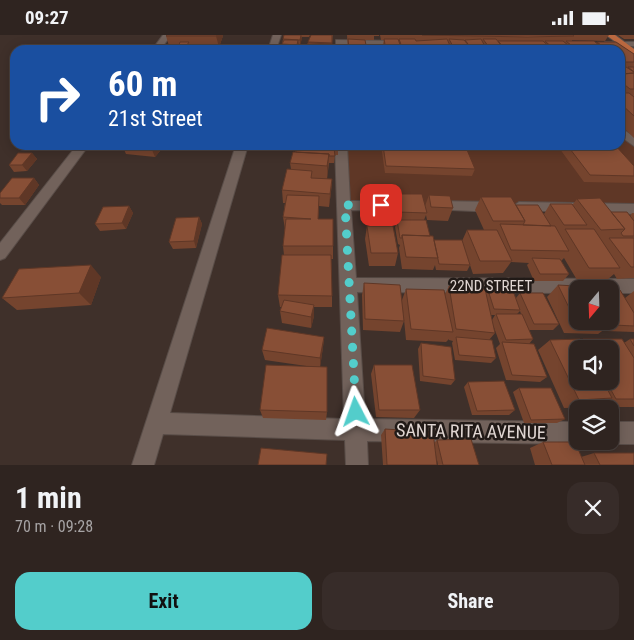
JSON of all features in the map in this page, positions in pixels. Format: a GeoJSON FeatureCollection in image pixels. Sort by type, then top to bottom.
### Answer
{"type":"FeatureCollection","features":[{"type":"Feature","properties":{"kind":"main road"},"geometry":{"type":"LineString","coordinates":[[610,35],[623,44]]}},
{"type":"Feature","properties":{"kind":"street"},"geometry":{"type":"LineString","coordinates":[[339,42],[408,43]]}},
{"type":"Feature","properties":{"kind":"street"},"geometry":{"type":"LineString","coordinates":[[603,44],[634,44]]}},
{"type":"Feature","properties":{"kind":"street"},"geometry":{"type":"LineString","coordinates":[[0,254],[78,150]]}},
{"type":"Feature","properties":{"kind":"street"},"geometry":{"type":"LineString","coordinates":[[143,465],[154,423],[240,150]]}},
{"type":"Feature","properties":{"kind":"street"},"geometry":{"type":"LineString","coordinates":[[341,150],[357,430],[357,465]]}},
{"type":"Feature","properties":{"kind":"street"},"geometry":{"type":"LineString","coordinates":[[345,205],[634,209]]}},
{"type":"Feature","properties":{"kind":"street","name":"22ND STREET"},"geometry":{"type":"LineString","coordinates":[[348,285],[634,286]]}},
{"type":"Feature","properties":{"kind":"street","name":"SANTA RITA AVENUE"},"geometry":{"type":"LineString","coordinates":[[154,423],[357,430],[569,433]]}},
{"type":"Feature","properties":{"kind":"street"},"geometry":{"type":"LineString","coordinates":[[619,433],[634,433]]}},
{"type":"Feature","properties":{"kind":"shaded area"},"geometry":{"type":"Polygon","coordinates":[[[625,133],[634,142],[634,209],[345,205],[343,150],[625,150],[625,133]]]}},
{"type":"Feature","properties":{"kind":"building"},"geometry":{"type":"Polygon","coordinates":[[[167,35],[217,35],[166,36],[167,35]]]}},
{"type":"Feature","properties":{"kind":"building"},"geometry":{"type":"Polygon","coordinates":[[[284,35],[301,35],[300,40],[283,39],[284,35]]]}},
{"type":"Feature","properties":{"kind":"building"},"geometry":{"type":"Polygon","coordinates":[[[311,35],[332,35],[332,43],[308,42],[311,35]]]}},
{"type":"Feature","properties":{"kind":"building"},"geometry":{"type":"Polygon","coordinates":[[[422,35],[573,35],[574,36],[527,37],[422,35]]]}},
{"type":"Feature","properties":{"kind":"building"},"geometry":{"type":"Polygon","coordinates":[[[348,39],[365,40],[366,45],[349,45],[348,39]]]}},
{"type":"Feature","properties":{"kind":"building"},"geometry":{"type":"Polygon","coordinates":[[[384,39],[398,39],[400,45],[385,45],[384,39]]]}},
{"type":"Feature","properties":{"kind":"building"},"geometry":{"type":"Polygon","coordinates":[[[399,39],[415,39],[416,41],[447,39],[450,45],[401,45],[399,39]]]}},
{"type":"Feature","properties":{"kind":"building"},"geometry":{"type":"Polygon","coordinates":[[[449,39],[464,40],[468,45],[452,45],[449,39]]]}},
{"type":"Feature","properties":{"kind":"building"},"geometry":{"type":"Polygon","coordinates":[[[481,39],[484,45],[469,45],[465,40],[481,39]]]}},
{"type":"Feature","properties":{"kind":"building"},"geometry":{"type":"Polygon","coordinates":[[[483,39],[496,39],[501,45],[487,45],[483,39]]]}},
{"type":"Feature","properties":{"kind":"building"},"geometry":{"type":"Polygon","coordinates":[[[284,40],[298,40],[297,45],[282,44],[284,40]]]}},
{"type":"Feature","properties":{"kind":"building"},"geometry":{"type":"Polygon","coordinates":[[[498,41],[543,41],[547,45],[533,44],[502,45],[498,41]]]}},
{"type":"Feature","properties":{"kind":"building"},"geometry":{"type":"Polygon","coordinates":[[[545,41],[563,41],[568,45],[549,45],[545,41]]]}},
{"type":"Feature","properties":{"kind":"building"},"geometry":{"type":"Polygon","coordinates":[[[566,41],[594,41],[599,45],[571,45],[566,41]]]}},
{"type":"Feature","properties":{"kind":"building"},"geometry":{"type":"Polygon","coordinates":[[[180,42],[189,42],[187,45],[179,45],[180,42]]]}},
{"type":"Feature","properties":{"kind":"building"},"geometry":{"type":"Polygon","coordinates":[[[597,42],[616,42],[620,45],[601,45],[597,42]]]}},
{"type":"Feature","properties":{"kind":"building"},"geometry":{"type":"Polygon","coordinates":[[[308,43],[333,44],[333,45],[307,45],[308,43]]]}},
{"type":"Feature","properties":{"kind":"building"},"geometry":{"type":"Polygon","coordinates":[[[625,48],[634,54],[634,62],[625,62],[625,48]]]}},
{"type":"Feature","properties":{"kind":"building"},"geometry":{"type":"Polygon","coordinates":[[[625,67],[634,72],[625,74],[625,67]]]}},
{"type":"Feature","properties":{"kind":"building"},"geometry":{"type":"Polygon","coordinates":[[[634,73],[634,89],[630,89],[625,85],[625,74],[634,73]]]}},
{"type":"Feature","properties":{"kind":"building"},"geometry":{"type":"Polygon","coordinates":[[[625,93],[629,93],[634,97],[634,116],[625,108],[625,93]]]}},
{"type":"Feature","properties":{"kind":"building"},"geometry":{"type":"Polygon","coordinates":[[[296,150],[334,150],[335,156],[329,156],[329,154],[296,152],[296,150]]]}},
{"type":"Feature","properties":{"kind":"building"},"geometry":{"type":"Polygon","coordinates":[[[384,150],[467,150],[475,169],[386,166],[384,150]]]}},
{"type":"Feature","properties":{"kind":"building"},"geometry":{"type":"Polygon","coordinates":[[[571,150],[620,150],[634,166],[634,176],[590,175],[571,150]]]}},
{"type":"Feature","properties":{"kind":"building"},"geometry":{"type":"Polygon","coordinates":[[[293,152],[329,154],[327,166],[290,163],[293,152]]]}},
{"type":"Feature","properties":{"kind":"building"},"geometry":{"type":"Polygon","coordinates":[[[18,153],[32,153],[22,165],[9,165],[18,153]]]}},
{"type":"Feature","properties":{"kind":"building"},"geometry":{"type":"Polygon","coordinates":[[[287,169],[312,171],[311,178],[332,179],[330,194],[282,190],[287,169]]]}},
{"type":"Feature","properties":{"kind":"building"},"geometry":{"type":"Polygon","coordinates":[[[12,178],[34,178],[19,198],[0,198],[0,193],[12,178]]]}},
{"type":"Feature","properties":{"kind":"building"},"geometry":{"type":"Polygon","coordinates":[[[364,194],[387,194],[391,213],[368,213],[364,194]]]}},
{"type":"Feature","properties":{"kind":"building"},"geometry":{"type":"Polygon","coordinates":[[[395,194],[422,194],[427,213],[398,212],[395,194]]]}},
{"type":"Feature","properties":{"kind":"building"},"geometry":{"type":"Polygon","coordinates":[[[287,195],[319,196],[318,219],[333,219],[333,246],[283,246],[286,219],[311,219],[283,217],[287,195]]]}},
{"type":"Feature","properties":{"kind":"building"},"geometry":{"type":"Polygon","coordinates":[[[429,195],[450,196],[453,208],[431,207],[429,195]]]}},
{"type":"Feature","properties":{"kind":"building"},"geometry":{"type":"Polygon","coordinates":[[[481,197],[511,197],[525,221],[493,221],[481,197]]]}},
{"type":"Feature","properties":{"kind":"building"},"geometry":{"type":"Polygon","coordinates":[[[600,198],[625,229],[601,230],[577,199],[600,198]]]}},
{"type":"Feature","properties":{"kind":"building"},"geometry":{"type":"Polygon","coordinates":[[[550,204],[572,204],[587,225],[564,225],[550,204]]]}},
{"type":"Feature","properties":{"kind":"building"},"geometry":{"type":"Polygon","coordinates":[[[516,205],[538,205],[551,226],[523,225],[525,221],[516,205]]]}},
{"type":"Feature","properties":{"kind":"building"},"geometry":{"type":"Polygon","coordinates":[[[129,206],[122,223],[95,224],[103,207],[129,206]]]}},
{"type":"Feature","properties":{"kind":"building"},"geometry":{"type":"Polygon","coordinates":[[[611,212],[627,212],[634,221],[634,236],[623,236],[621,233],[625,229],[611,212]]]}},
{"type":"Feature","properties":{"kind":"building"},"geometry":{"type":"Polygon","coordinates":[[[199,217],[194,241],[169,242],[176,218],[199,217]]]}},
{"type":"Feature","properties":{"kind":"building"},"geometry":{"type":"Polygon","coordinates":[[[397,220],[426,220],[430,236],[402,235],[402,238],[400,238],[397,220]]]}},
{"type":"Feature","properties":{"kind":"building"},"geometry":{"type":"Polygon","coordinates":[[[500,224],[555,226],[569,251],[511,250],[500,224]]]}},
{"type":"Feature","properties":{"kind":"building"},"geometry":{"type":"Polygon","coordinates":[[[367,226],[393,226],[398,253],[371,253],[367,226]]]}},
{"type":"Feature","properties":{"kind":"building"},"geometry":{"type":"Polygon","coordinates":[[[565,229],[594,229],[620,268],[589,268],[565,229]]]}},
{"type":"Feature","properties":{"kind":"building"},"geometry":{"type":"Polygon","coordinates":[[[467,230],[497,230],[512,261],[480,261],[467,230]]]}},
{"type":"Feature","properties":{"kind":"building"},"geometry":{"type":"Polygon","coordinates":[[[402,235],[433,236],[438,258],[406,257],[402,235]]]}},
{"type":"Feature","properties":{"kind":"building"},"geometry":{"type":"Polygon","coordinates":[[[609,238],[634,238],[634,267],[631,267],[609,238]]]}},
{"type":"Feature","properties":{"kind":"building"},"geometry":{"type":"Polygon","coordinates":[[[434,240],[462,240],[470,265],[439,264],[434,240]]]}},
{"type":"Feature","properties":{"kind":"building"},"geometry":{"type":"Polygon","coordinates":[[[282,255],[331,255],[332,296],[278,295],[282,255]]]}},
{"type":"Feature","properties":{"kind":"building"},"geometry":{"type":"Polygon","coordinates":[[[532,258],[560,259],[569,274],[540,274],[532,258]]]}},
{"type":"Feature","properties":{"kind":"building"},"geometry":{"type":"Polygon","coordinates":[[[91,265],[79,293],[2,298],[19,269],[91,265]]]}},
{"type":"Feature","properties":{"kind":"building"},"geometry":{"type":"Polygon","coordinates":[[[364,283],[400,285],[404,321],[365,319],[364,283]]]}},
{"type":"Feature","properties":{"kind":"building"},"geometry":{"type":"Polygon","coordinates":[[[558,285],[569,286],[569,308],[558,285]]]}},
{"type":"Feature","properties":{"kind":"building"},"geometry":{"type":"Polygon","coordinates":[[[449,286],[485,289],[495,333],[456,329],[449,286]]]}},
{"type":"Feature","properties":{"kind":"building"},"geometry":{"type":"Polygon","coordinates":[[[487,287],[512,288],[520,310],[494,309],[487,287]]]}},
{"type":"Feature","properties":{"kind":"building"},"geometry":{"type":"Polygon","coordinates":[[[406,289],[444,290],[453,332],[411,329],[406,289]]]}},
{"type":"Feature","properties":{"kind":"building"},"geometry":{"type":"Polygon","coordinates":[[[619,290],[634,313],[634,326],[619,325],[619,290]]]}},
{"type":"Feature","properties":{"kind":"building"},"geometry":{"type":"Polygon","coordinates":[[[520,293],[543,293],[559,324],[534,324],[520,293]]]}},
{"type":"Feature","properties":{"kind":"building"},"geometry":{"type":"Polygon","coordinates":[[[284,300],[314,305],[311,317],[280,311],[284,300]]]}},
{"type":"Feature","properties":{"kind":"building"},"geometry":{"type":"Polygon","coordinates":[[[496,314],[522,314],[533,339],[506,340],[496,314]]]}},
{"type":"Feature","properties":{"kind":"building"},"geometry":{"type":"Polygon","coordinates":[[[267,328],[324,337],[320,358],[262,350],[267,328]]]}},
{"type":"Feature","properties":{"kind":"building"},"geometry":{"type":"Polygon","coordinates":[[[456,337],[492,340],[496,358],[459,355],[456,337]]]}},
{"type":"Feature","properties":{"kind":"building"},"geometry":{"type":"Polygon","coordinates":[[[580,339],[580,340],[569,340],[569,379],[550,340],[580,339]]]}},
{"type":"Feature","properties":{"kind":"building"},"geometry":{"type":"Polygon","coordinates":[[[622,339],[634,358],[634,399],[616,399],[611,390],[619,390],[619,340],[584,340],[622,339]]]}},
{"type":"Feature","properties":{"kind":"building"},"geometry":{"type":"Polygon","coordinates":[[[502,342],[534,344],[547,377],[512,375],[502,342]]]}},
{"type":"Feature","properties":{"kind":"building"},"geometry":{"type":"Polygon","coordinates":[[[421,343],[451,347],[455,380],[423,376],[421,343]]]}},
{"type":"Feature","properties":{"kind":"building"},"geometry":{"type":"Polygon","coordinates":[[[266,365],[327,367],[327,412],[260,410],[266,365]]]}},
{"type":"Feature","properties":{"kind":"building"},"geometry":{"type":"Polygon","coordinates":[[[374,365],[412,365],[420,410],[379,410],[374,365]]]}},
{"type":"Feature","properties":{"kind":"building"},"geometry":{"type":"Polygon","coordinates":[[[504,381],[515,410],[477,411],[468,382],[504,381]]]}},
{"type":"Feature","properties":{"kind":"building"},"geometry":{"type":"Polygon","coordinates":[[[519,388],[551,388],[565,419],[531,420],[519,388]]]}},
{"type":"Feature","properties":{"kind":"building"},"geometry":{"type":"Polygon","coordinates":[[[574,390],[608,390],[612,398],[579,400],[574,390]]]}},
{"type":"Feature","properties":{"kind":"building"},"geometry":{"type":"Polygon","coordinates":[[[385,429],[433,432],[437,465],[387,465],[385,429]]]}},
{"type":"Feature","properties":{"kind":"building"},"geometry":{"type":"Polygon","coordinates":[[[471,439],[479,465],[443,465],[437,440],[471,439]]]}},
{"type":"Feature","properties":{"kind":"building"},"geometry":{"type":"Polygon","coordinates":[[[543,442],[569,442],[569,450],[578,450],[585,465],[552,465],[543,442]]]}},
{"type":"Feature","properties":{"kind":"building"},"geometry":{"type":"Polygon","coordinates":[[[261,448],[327,454],[326,465],[258,465],[261,448]]]}},
{"type":"Feature","properties":{"kind":"building"},"geometry":{"type":"Polygon","coordinates":[[[594,453],[634,453],[634,465],[600,465],[594,453]]]}},
{"type":"Feature","properties":{"kind":"route"},"geometry":{"type":"LineString","coordinates":[[356,412],[345,205],[381,205]]}}]}
